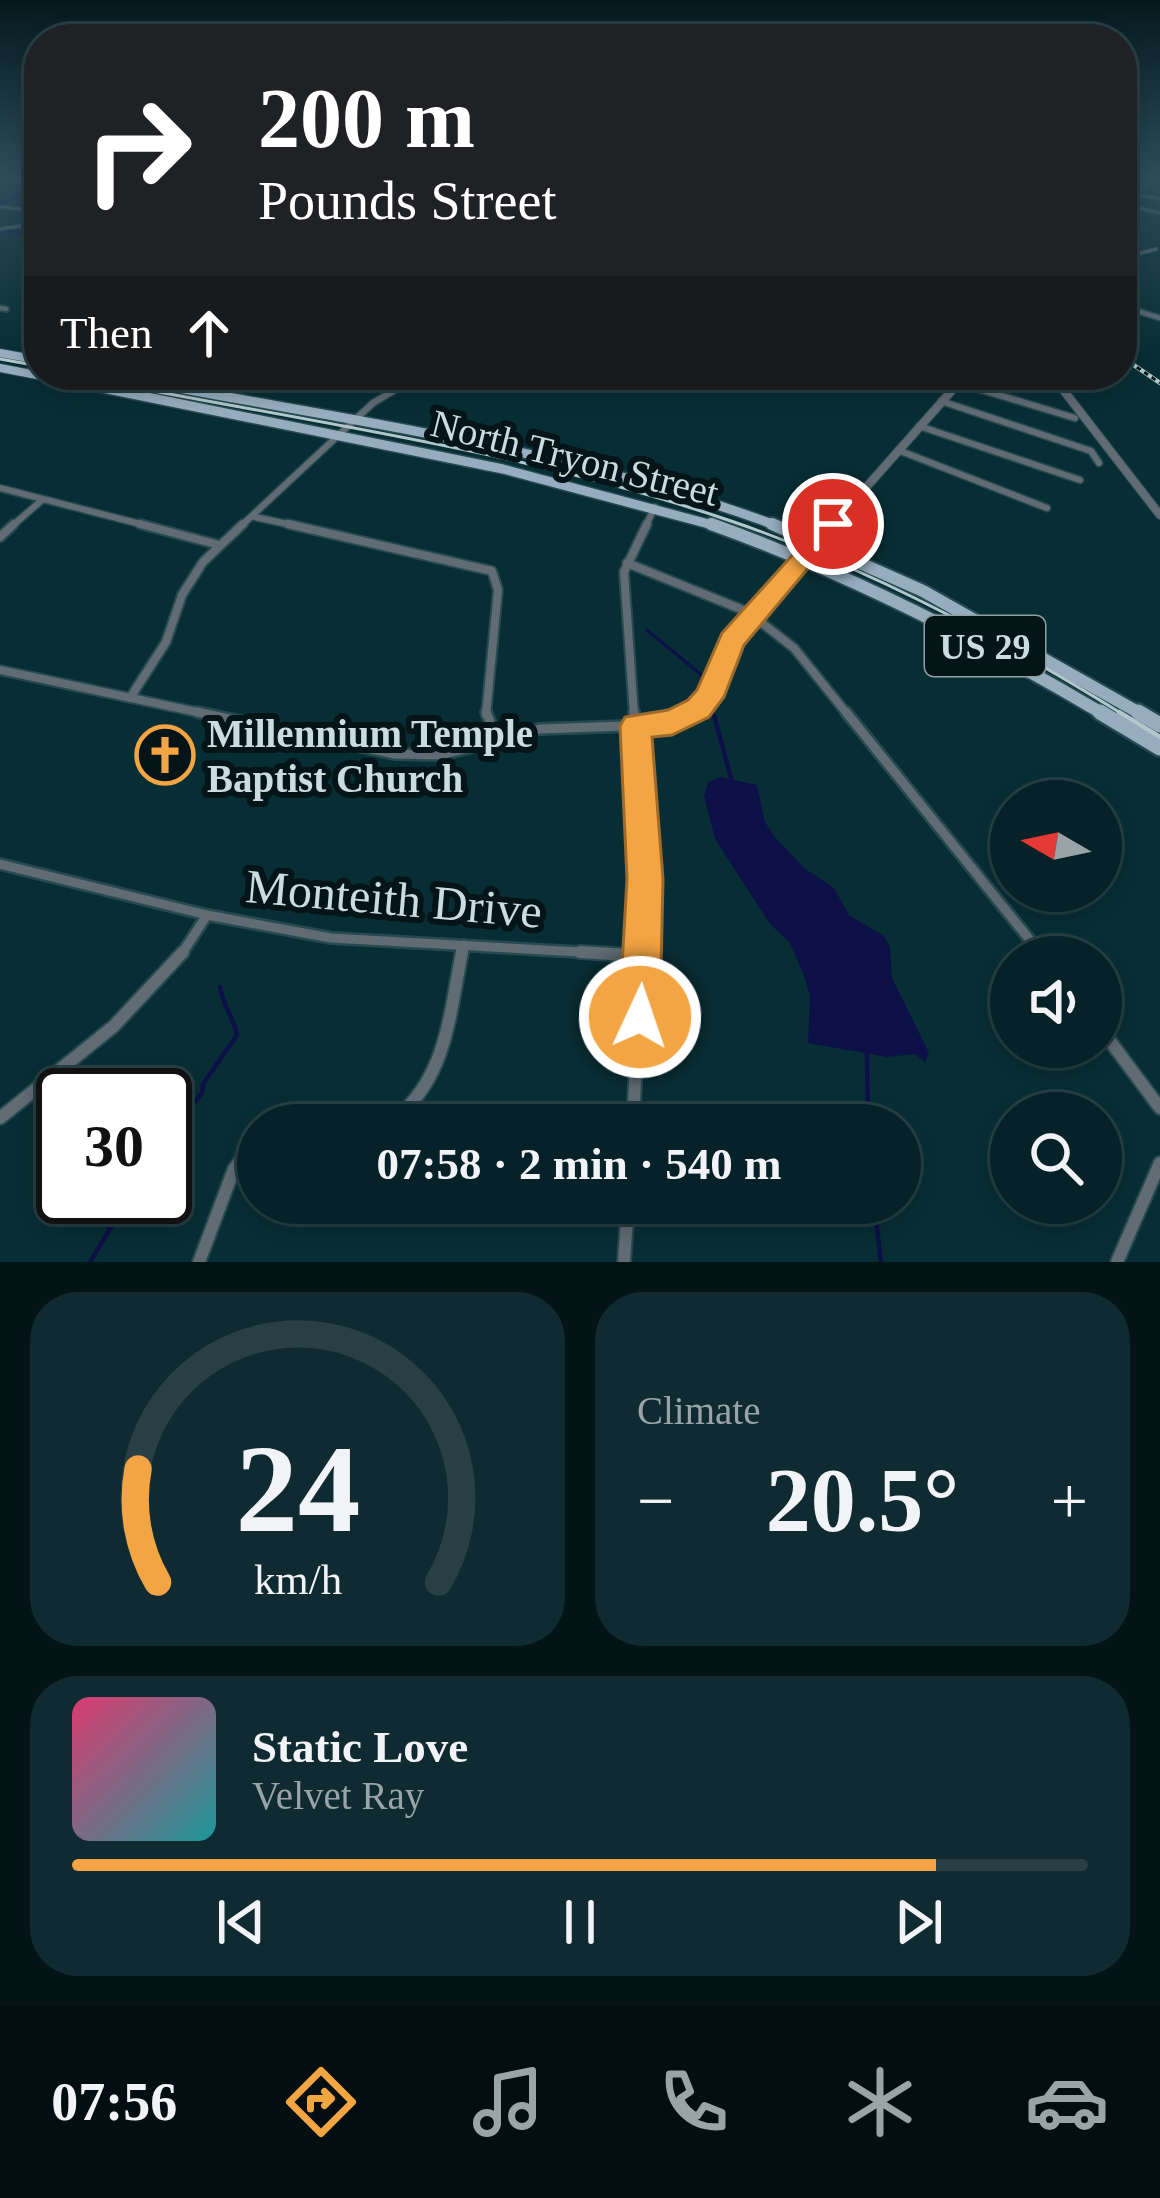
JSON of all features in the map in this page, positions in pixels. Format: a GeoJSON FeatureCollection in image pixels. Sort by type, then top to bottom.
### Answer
{"type":"FeatureCollection","features":[{"type":"Feature","properties":{"kind":"main road","name":"North Tryon Street"},"geometry":{"type":"LineString","coordinates":[[119,390],[507,468],[656,506],[803,559],[1011,660],[1160,748]]}},
{"type":"Feature","properties":{"kind":"main road","name":"North Tryon Street"},"geometry":{"type":"LineString","coordinates":[[184,390],[639,483],[776,525],[982,621],[1160,725]]}},
{"type":"Feature","properties":{"kind":"street"},"geometry":{"type":"LineString","coordinates":[[1137,254],[1156,249]]}},
{"type":"Feature","properties":{"kind":"street"},"geometry":{"type":"LineString","coordinates":[[130,698],[166,642],[188,584],[220,546],[393,390]]}},
{"type":"Feature","properties":{"kind":"street"},"geometry":{"type":"LineString","coordinates":[[0,670],[413,756],[465,750],[539,729],[672,722],[699,709],[709,697],[732,640],[952,390]]}},
{"type":"Feature","properties":{"kind":"street"},"geometry":{"type":"LineString","coordinates":[[982,390],[1075,418]]}},
{"type":"Feature","properties":{"kind":"street"},"geometry":{"type":"LineString","coordinates":[[1064,390],[1160,515]]}},
{"type":"Feature","properties":{"kind":"street"},"geometry":{"type":"LineString","coordinates":[[941,401],[1091,451],[1100,463]]}},
{"type":"Feature","properties":{"kind":"street"},"geometry":{"type":"LineString","coordinates":[[919,426],[1080,479]]}},
{"type":"Feature","properties":{"kind":"street"},"geometry":{"type":"LineString","coordinates":[[897,449],[1047,508]]}},
{"type":"Feature","properties":{"kind":"street"},"geometry":{"type":"LineString","coordinates":[[0,488],[220,546]]}},
{"type":"Feature","properties":{"kind":"street"},"geometry":{"type":"LineString","coordinates":[[0,537],[43,499]]}},
{"type":"Feature","properties":{"kind":"street"},"geometry":{"type":"LineString","coordinates":[[634,1104],[645,863],[625,605],[627,563],[656,506]]}},
{"type":"Feature","properties":{"kind":"street"},"geometry":{"type":"LineString","coordinates":[[254,517],[492,571],[498,590],[486,717],[497,740]]}},
{"type":"Feature","properties":{"kind":"street"},"geometry":{"type":"LineString","coordinates":[[627,563],[754,615],[810,664],[1026,936]]}},
{"type":"Feature","properties":{"kind":"street","name":"Monteith Drive"},"geometry":{"type":"LineString","coordinates":[[0,864],[207,915],[331,938],[643,956]]}},
{"type":"Feature","properties":{"kind":"street"},"geometry":{"type":"LineString","coordinates":[[0,1118],[161,982],[184,955],[207,915]]}},
{"type":"Feature","properties":{"kind":"street"},"geometry":{"type":"LineString","coordinates":[[415,1104],[434,1072],[464,945]]}},
{"type":"Feature","properties":{"kind":"street"},"geometry":{"type":"LineString","coordinates":[[1122,1057],[1160,1108]]}},
{"type":"Feature","properties":{"kind":"street"},"geometry":{"type":"LineString","coordinates":[[1117,1262],[1160,1163]]}},
{"type":"Feature","properties":{"kind":"street"},"geometry":{"type":"LineString","coordinates":[[199,1262],[237,1165]]}},
{"type":"Feature","properties":{"kind":"street"},"geometry":{"type":"LineString","coordinates":[[624,1262],[627,1224]]}},
{"type":"Feature","properties":{"kind":"shaded area"},"geometry":{"type":"Polygon","coordinates":[[[721,777],[757,785],[765,822],[775,837],[804,868],[834,888],[849,915],[884,936],[890,947],[892,978],[929,1053],[925,1062],[915,1054],[887,1057],[808,1043],[810,995],[790,943],[770,924],[715,839],[704,796],[708,782],[721,777]]]}},
{"type":"Feature","properties":{"kind":"waterway"},"geometry":{"type":"LineString","coordinates":[[647,630],[705,678]]}},
{"type":"Feature","properties":{"kind":"waterway"},"geometry":{"type":"LineString","coordinates":[[714,715],[731,778]]}},
{"type":"Feature","properties":{"kind":"waterway"},"geometry":{"type":"LineString","coordinates":[[192,1105],[237,1035],[220,987]]}},
{"type":"Feature","properties":{"kind":"waterway"},"geometry":{"type":"LineString","coordinates":[[867,1054],[868,1104]]}},
{"type":"Feature","properties":{"kind":"waterway"},"geometry":{"type":"LineString","coordinates":[[90,1262],[113,1224]]}},
{"type":"Feature","properties":{"kind":"waterway"},"geometry":{"type":"LineString","coordinates":[[876,1224],[881,1262]]}},
{"type":"Feature","properties":{"kind":"tram line"},"geometry":{"type":"LineString","coordinates":[[0,359],[24,363]]}},
{"type":"Feature","properties":{"kind":"tram line"},"geometry":{"type":"LineString","coordinates":[[150,390],[487,455],[731,521],[833,560],[933,607],[1121,713]]}},
{"type":"Feature","properties":{"kind":"tram line"},"geometry":{"type":"LineString","coordinates":[[1121,713],[1124,715]]}},
{"type":"Feature","properties":{"kind":"tram line"},"geometry":{"type":"LineString","coordinates":[[1121,713],[1160,737]]}},
{"type":"Feature","properties":{"kind":"railway"},"geometry":{"type":"LineString","coordinates":[[1137,367],[1160,383]]}},
{"type":"Feature","properties":{"kind":"place","name":"Millennium Temple Baptist Church"},"geometry":{"type":"Point","coordinates":[165,755]}},
{"type":"Feature","properties":{"kind":"route"},"geometry":{"type":"LineString","coordinates":[[640,1017],[645,879],[635,726],[672,722],[699,709],[709,697],[732,640],[833,524]]}}]}
